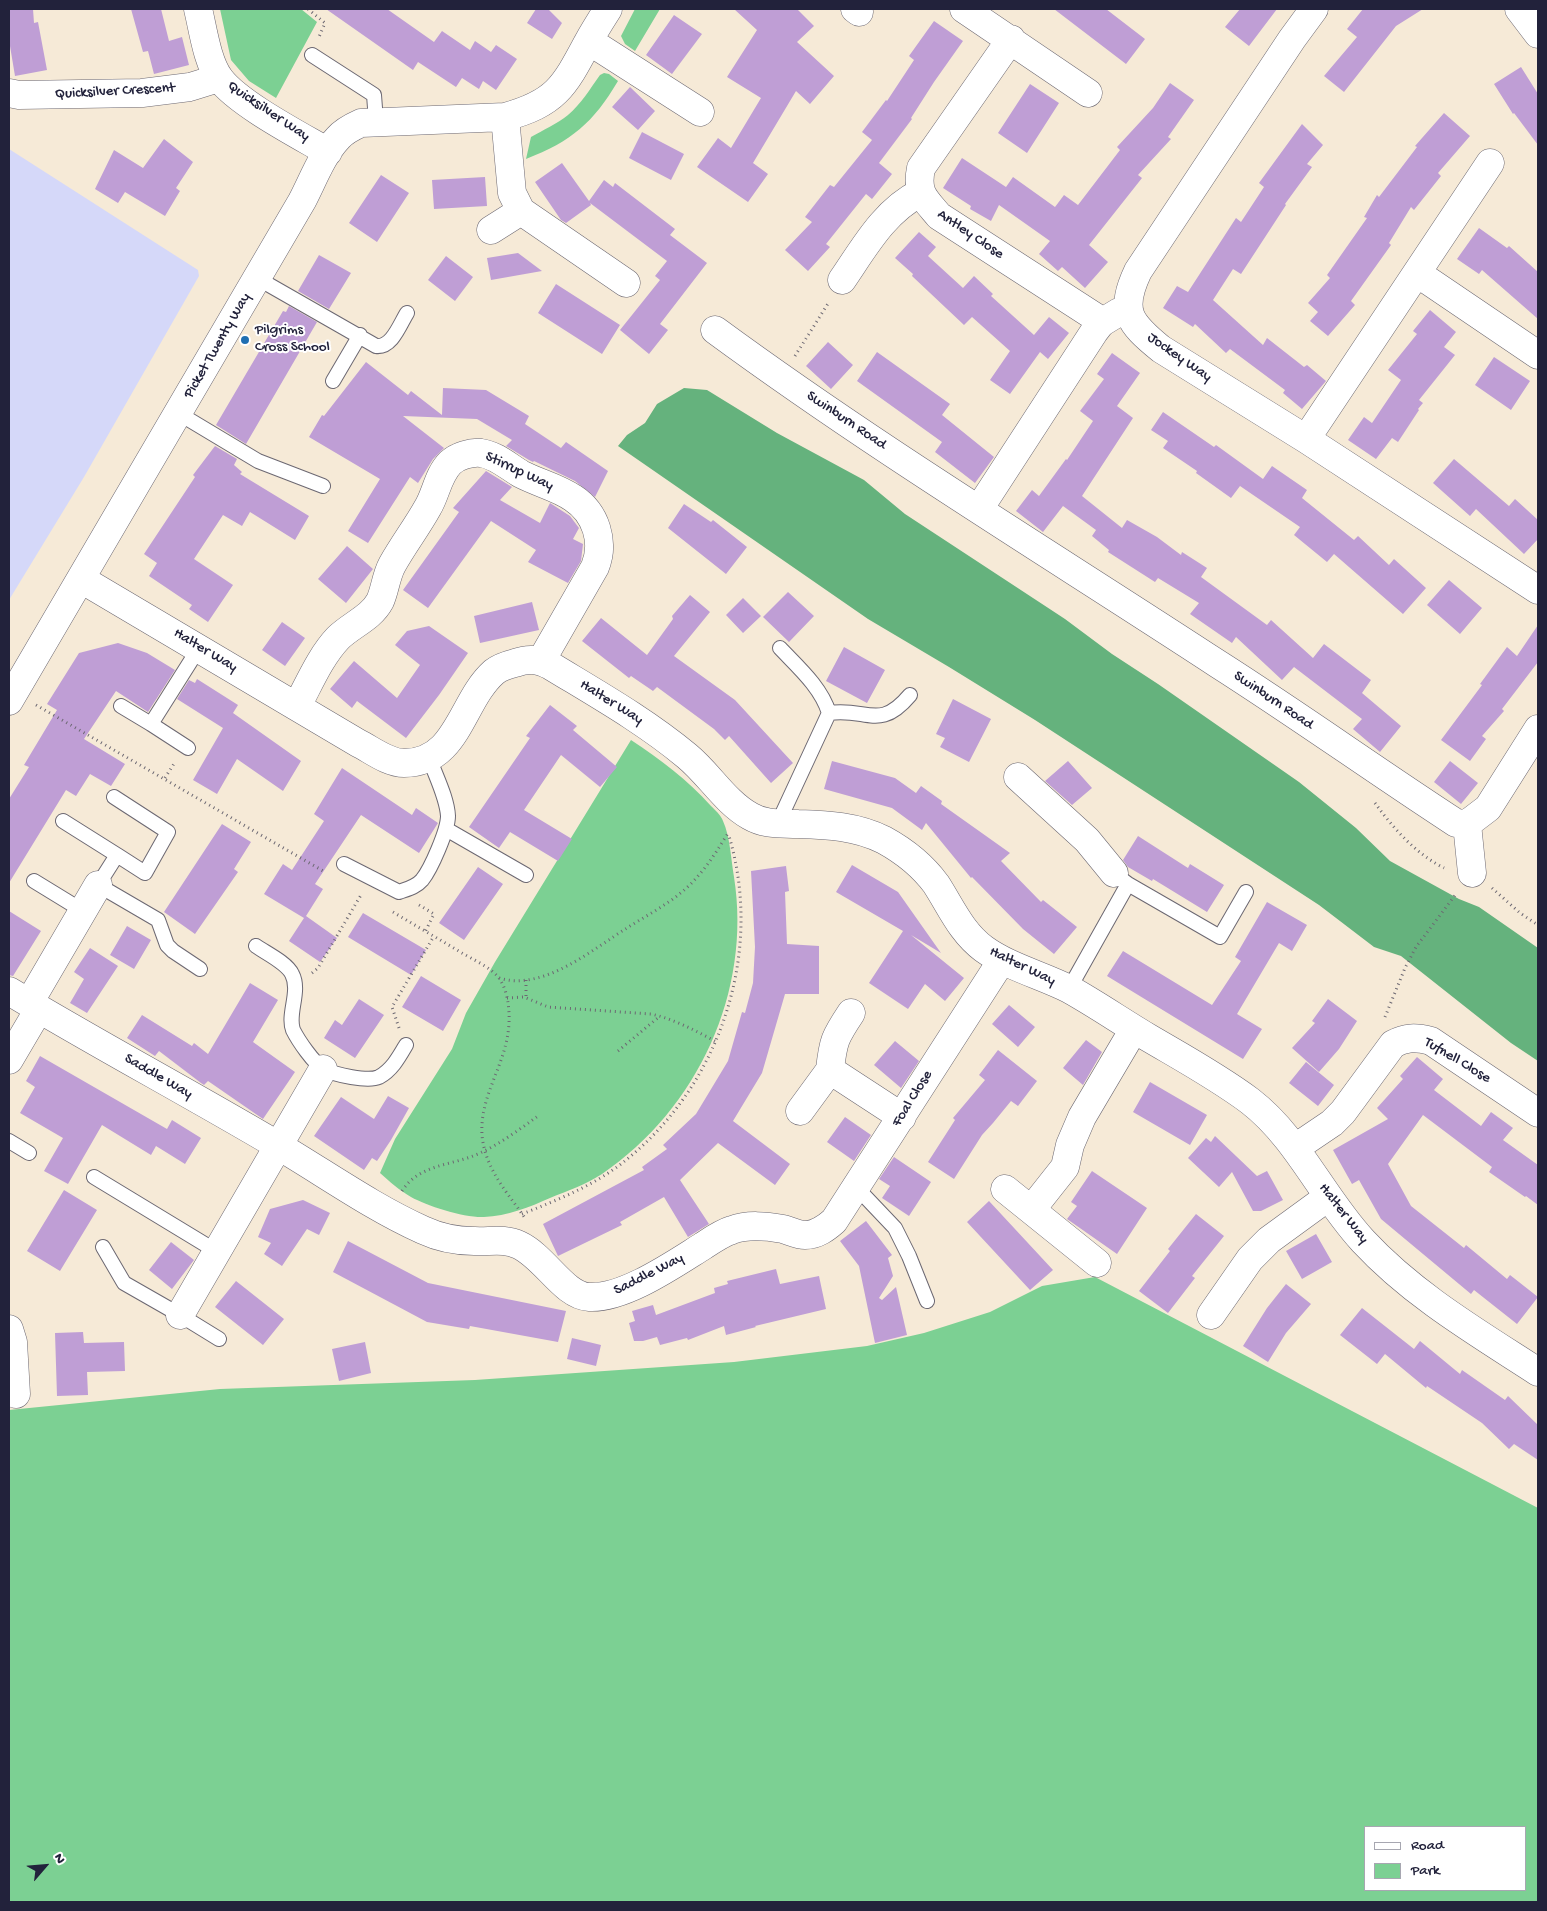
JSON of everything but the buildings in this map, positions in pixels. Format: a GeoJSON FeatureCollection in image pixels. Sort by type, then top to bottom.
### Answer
{"type":"FeatureCollection","features":[{"type":"Feature","properties":{"kind":"street","name":"Quicksilver Way"},"geometry":{"type":"LineString","coordinates":[[198,9],[209,53],[219,78],[233,92],[328,152]]}},
{"type":"Feature","properties":{"kind":"street","name":"Picket Twenty Way"},"geometry":{"type":"LineString","coordinates":[[11,696],[82,579],[337,138],[360,123],[505,117],[524,112],[538,105],[562,86],[573,72],[588,41],[608,9]]}},
{"type":"Feature","properties":{"kind":"street"},"geometry":{"type":"LineString","coordinates":[[964,9],[1011,39],[1088,93]]}},
{"type":"Feature","properties":{"kind":"street"},"geometry":{"type":"LineString","coordinates":[[979,509],[1094,332],[1103,322],[1117,313],[1128,310],[1131,286],[1138,272],[1292,39],[1314,9]]}},
{"type":"Feature","properties":{"kind":"street"},"geometry":{"type":"LineString","coordinates":[[1519,9],[1538,34]]}},
{"type":"Feature","properties":{"kind":"street"},"geometry":{"type":"LineString","coordinates":[[842,280],[874,233],[893,211],[902,202],[920,192],[918,181],[921,168],[1011,39]]}},
{"type":"Feature","properties":{"kind":"street"},"geometry":{"type":"LineString","coordinates":[[588,41],[700,112]]}},
{"type":"Feature","properties":{"kind":"street","name":"Quicksilver Crescent"},"geometry":{"type":"LineString","coordinates":[[9,93],[19,95],[142,93],[190,87],[219,78]]}},
{"type":"Feature","properties":{"kind":"street"},"geometry":{"type":"LineString","coordinates":[[505,117],[512,193],[521,211],[626,283]]}},
{"type":"Feature","properties":{"kind":"street"},"geometry":{"type":"LineString","coordinates":[[1306,439],[1490,163]]}},
{"type":"Feature","properties":{"kind":"street","name":"Antley Close"},"geometry":{"type":"LineString","coordinates":[[920,192],[939,216],[1103,322]]}},
{"type":"Feature","properties":{"kind":"street"},"geometry":{"type":"LineString","coordinates":[[491,230],[521,211]]}},
{"type":"Feature","properties":{"kind":"street"},"geometry":{"type":"LineString","coordinates":[[1417,273],[1538,355]]}},
{"type":"Feature","properties":{"kind":"street","name":"Jockey Way"},"geometry":{"type":"LineString","coordinates":[[1128,310],[1142,334],[1161,349],[1306,439],[1538,590]]}},
{"type":"Feature","properties":{"kind":"street","name":"Swinburn Road"},"geometry":{"type":"LineString","coordinates":[[715,330],[768,370],[1221,665],[1456,823],[1467,824]]}},
{"type":"Feature","properties":{"kind":"street","name":"Stirrup Way"},"geometry":{"type":"LineString","coordinates":[[297,706],[312,677],[336,640],[365,617],[379,602],[391,566],[429,506],[444,471],[450,463],[471,453],[482,453],[492,456],[522,474],[573,498],[587,512],[596,527],[600,556],[541,661]]}},
{"type":"Feature","properties":{"kind":"street","name":"Halter Way"},"geometry":{"type":"LineString","coordinates":[[82,579],[358,743],[396,762],[411,762],[437,754],[450,739],[494,672],[504,666],[524,660],[541,661],[628,714],[675,746],[702,770],[728,799],[736,822],[760,821],[769,824],[852,828],[883,840],[897,848],[925,870],[953,914],[973,940],[1002,960],[1069,989],[1236,1091],[1266,1114],[1295,1148],[1328,1197],[1363,1241],[1383,1261],[1450,1314],[1538,1372]]}},
{"type":"Feature","properties":{"kind":"street"},"geometry":{"type":"LineString","coordinates":[[1472,873],[1467,824],[1488,808],[1538,729]]}},
{"type":"Feature","properties":{"kind":"street"},"geometry":{"type":"LineString","coordinates":[[1018,777],[1088,840],[1121,879]]}},
{"type":"Feature","properties":{"kind":"street"},"geometry":{"type":"LineString","coordinates":[[9,1060],[25,1001],[98,885]]}},
{"type":"Feature","properties":{"kind":"street","name":"Foal Close"},"geometry":{"type":"LineString","coordinates":[[817,1233],[834,1221],[857,1188],[1002,960]]}},
{"type":"Feature","properties":{"kind":"street","name":"Saddle Way"},"geometry":{"type":"LineString","coordinates":[[25,1001],[277,1145],[389,1213],[436,1235],[463,1241],[497,1239],[522,1246],[537,1256],[568,1288],[577,1295],[587,1298],[610,1295],[656,1275],[731,1230],[756,1226],[782,1229],[806,1235],[817,1233]]}},
{"type":"Feature","properties":{"kind":"street"},"geometry":{"type":"LineString","coordinates":[[800,1111],[830,1070],[833,1044],[837,1034],[851,1013]]}},
{"type":"Feature","properties":{"kind":"street"},"geometry":{"type":"LineString","coordinates":[[1031,1210],[1064,1167],[1070,1144],[1082,1117],[1134,1029]]}},
{"type":"Feature","properties":{"kind":"street","name":"Tufnell Close"},"geometry":{"type":"LineString","coordinates":[[1393,1044],[1402,1039],[1411,1038],[1430,1041],[1538,1113]]}},
{"type":"Feature","properties":{"kind":"street"},"geometry":{"type":"LineString","coordinates":[[1295,1148],[1332,1123],[1343,1112],[1393,1044]]}},
{"type":"Feature","properties":{"kind":"street"},"geometry":{"type":"LineString","coordinates":[[180,1314],[322,1069]]}},
{"type":"Feature","properties":{"kind":"street"},"geometry":{"type":"LineString","coordinates":[[830,1070],[902,1117]]}},
{"type":"Feature","properties":{"kind":"street"},"geometry":{"type":"LineString","coordinates":[[1005,1190],[1097,1263]]}},
{"type":"Feature","properties":{"kind":"street"},"geometry":{"type":"LineString","coordinates":[[1211,1315],[1250,1259],[1269,1240],[1328,1197]]}},
{"type":"Feature","properties":{"kind":"street"},"geometry":{"type":"LineString","coordinates":[[9,1328],[13,1342],[16,1394]]}},
{"type":"Feature","properties":{"kind":"lane"},"geometry":{"type":"LineString","coordinates":[[312,55],[374,94],[376,121]]}},
{"type":"Feature","properties":{"kind":"lane"},"geometry":{"type":"LineString","coordinates":[[257,278],[376,346],[382,347],[388,344],[407,313]]}},
{"type":"Feature","properties":{"kind":"lane"},"geometry":{"type":"LineString","coordinates":[[333,380],[360,336]]}},
{"type":"Feature","properties":{"kind":"lane"},"geometry":{"type":"LineString","coordinates":[[178,414],[258,461],[323,486]]}},
{"type":"Feature","properties":{"kind":"lane"},"geometry":{"type":"LineString","coordinates":[[151,724],[200,648]]}},
{"type":"Feature","properties":{"kind":"lane"},"geometry":{"type":"LineString","coordinates":[[778,823],[829,713],[826,703],[813,683],[780,648]]}},
{"type":"Feature","properties":{"kind":"lane"},"geometry":{"type":"LineString","coordinates":[[829,713],[854,712],[870,716],[883,716],[900,706],[910,695]]}},
{"type":"Feature","properties":{"kind":"lane"},"geometry":{"type":"LineString","coordinates":[[121,706],[188,748]]}},
{"type":"Feature","properties":{"kind":"lane"},"geometry":{"type":"LineString","coordinates":[[344,864],[399,892],[412,888],[423,879],[442,841],[448,816],[429,757]]}},
{"type":"Feature","properties":{"kind":"lane"},"geometry":{"type":"LineString","coordinates":[[62,821],[145,873],[168,832],[114,797]]}},
{"type":"Feature","properties":{"kind":"lane"},"geometry":{"type":"LineString","coordinates":[[446,829],[526,876]]}},
{"type":"Feature","properties":{"kind":"lane"},"geometry":{"type":"LineString","coordinates":[[117,855],[98,885],[158,920],[167,945],[200,969]]}},
{"type":"Feature","properties":{"kind":"lane"},"geometry":{"type":"LineString","coordinates":[[1069,989],[1121,879],[1220,937],[1246,892]]}},
{"type":"Feature","properties":{"kind":"lane"},"geometry":{"type":"LineString","coordinates":[[34,881],[83,911]]}},
{"type":"Feature","properties":{"kind":"lane"},"geometry":{"type":"LineString","coordinates":[[256,946],[281,962],[292,973],[295,984],[293,1029],[303,1046],[322,1069],[360,1079],[377,1078],[394,1065],[406,1045]]}},
{"type":"Feature","properties":{"kind":"lane"},"geometry":{"type":"LineString","coordinates":[[9,1141],[29,1153]]}},
{"type":"Feature","properties":{"kind":"lane"},"geometry":{"type":"LineString","coordinates":[[94,1177],[216,1251]]}},
{"type":"Feature","properties":{"kind":"lane"},"geometry":{"type":"LineString","coordinates":[[857,1188],[895,1228],[928,1301]]}},
{"type":"Feature","properties":{"kind":"lane"},"geometry":{"type":"LineString","coordinates":[[103,1247],[124,1283],[180,1314],[219,1339]]}},
{"type":"Feature","properties":{"kind":"path"},"geometry":{"type":"LineString","coordinates":[[308,9],[325,23],[312,55]]}},
{"type":"Feature","properties":{"kind":"path"},"geometry":{"type":"LineString","coordinates":[[11,696],[333,877]]}},
{"type":"Feature","properties":{"kind":"path"},"geometry":{"type":"LineString","coordinates":[[386,908],[484,966],[499,978],[513,981],[543,976],[579,960],[664,906],[698,877],[712,860],[736,822]]}},
{"type":"Feature","properties":{"kind":"path"},"geometry":{"type":"LineString","coordinates":[[522,1214],[576,1192],[618,1166],[637,1150],[679,1106],[705,1064],[729,1005],[735,984],[740,938],[736,822]]}},
{"type":"Feature","properties":{"kind":"path"},"geometry":{"type":"LineString","coordinates":[[1393,1044],[1384,1019],[1405,968],[1416,947],[1472,873],[1487,883],[1520,913],[1538,925]]}},
{"type":"Feature","properties":{"kind":"path"},"geometry":{"type":"LineString","coordinates":[[354,890],[370,899]]}},
{"type":"Feature","properties":{"kind":"path"},"geometry":{"type":"LineString","coordinates":[[399,892],[434,914],[426,932]]}},
{"type":"Feature","properties":{"kind":"path"},"geometry":{"type":"LineString","coordinates":[[295,984],[318,968],[362,894]]}},
{"type":"Feature","properties":{"kind":"path"},"geometry":{"type":"LineString","coordinates":[[406,1045],[392,1007],[434,936]]}},
{"type":"Feature","properties":{"kind":"path"},"geometry":{"type":"LineString","coordinates":[[499,978],[507,998],[510,1027],[505,1052],[484,1110],[482,1122],[485,1150],[500,1186],[522,1214],[535,1238],[537,1256]]}},
{"type":"Feature","properties":{"kind":"path"},"geometry":{"type":"LineString","coordinates":[[526,980],[526,998]]}},
{"type":"Feature","properties":{"kind":"path"},"geometry":{"type":"LineString","coordinates":[[507,998],[517,996],[548,1007],[635,1012],[660,1016],[686,1026],[715,1042]]}},
{"type":"Feature","properties":{"kind":"path"},"geometry":{"type":"LineString","coordinates":[[618,1051],[660,1016]]}},
{"type":"Feature","properties":{"kind":"path"},"geometry":{"type":"LineString","coordinates":[[389,1213],[404,1188],[413,1178],[444,1164],[470,1157],[485,1150],[538,1116]]}},
{"type":"Feature","properties":{"kind":"shaded area"},"geometry":{"type":"Polygon","coordinates":[[[9,149],[198,270],[199,276],[84,477],[9,600],[9,149]]]}},
{"type":"Feature","properties":{"kind":"green space"},"geometry":{"type":"Polygon","coordinates":[[[220,9],[301,9],[317,22],[276,98],[249,81],[231,60],[220,9]]]}},
{"type":"Feature","properties":{"kind":"green space"},"geometry":{"type":"Polygon","coordinates":[[[635,9],[660,9],[635,51],[625,44],[621,36],[635,9]]]}},
{"type":"Feature","properties":{"kind":"green space"},"geometry":{"type":"Polygon","coordinates":[[[604,73],[609,74],[618,81],[600,108],[580,129],[569,137],[526,159],[531,137],[555,124],[573,111],[600,75],[604,73]]]}},
{"type":"Feature","properties":{"kind":"green space"},"geometry":{"type":"Polygon","coordinates":[[[684,388],[707,390],[777,433],[864,480],[905,514],[1065,619],[1112,654],[1299,782],[1356,828],[1390,861],[1459,899],[1479,907],[1538,948],[1538,1061],[1511,1043],[1401,956],[1374,947],[1319,905],[1035,720],[868,619],[618,446],[627,435],[645,423],[657,404],[684,388]]]}},
{"type":"Feature","properties":{"kind":"green space"},"geometry":{"type":"Polygon","coordinates":[[[631,740],[663,762],[693,787],[719,815],[727,834],[734,877],[737,920],[734,962],[725,1004],[711,1044],[691,1082],[666,1116],[636,1147],[602,1174],[590,1181],[526,1208],[510,1213],[484,1217],[436,1208],[411,1197],[402,1192],[380,1173],[395,1139],[452,1049],[466,1013],[495,962],[631,740]]]}},
{"type":"Feature","properties":{"kind":"green space"},"geometry":{"type":"Polygon","coordinates":[[[1095,1277],[1538,1508],[1538,1902],[9,1902],[9,1410],[220,1389],[475,1380],[734,1362],[867,1346],[924,1333],[990,1312],[1042,1286],[1095,1277]]]}},
{"type":"Feature","properties":{"kind":"place","name":"Pilgrims Cross School"},"geometry":{"type":"Point","coordinates":[245,340]}}]}
